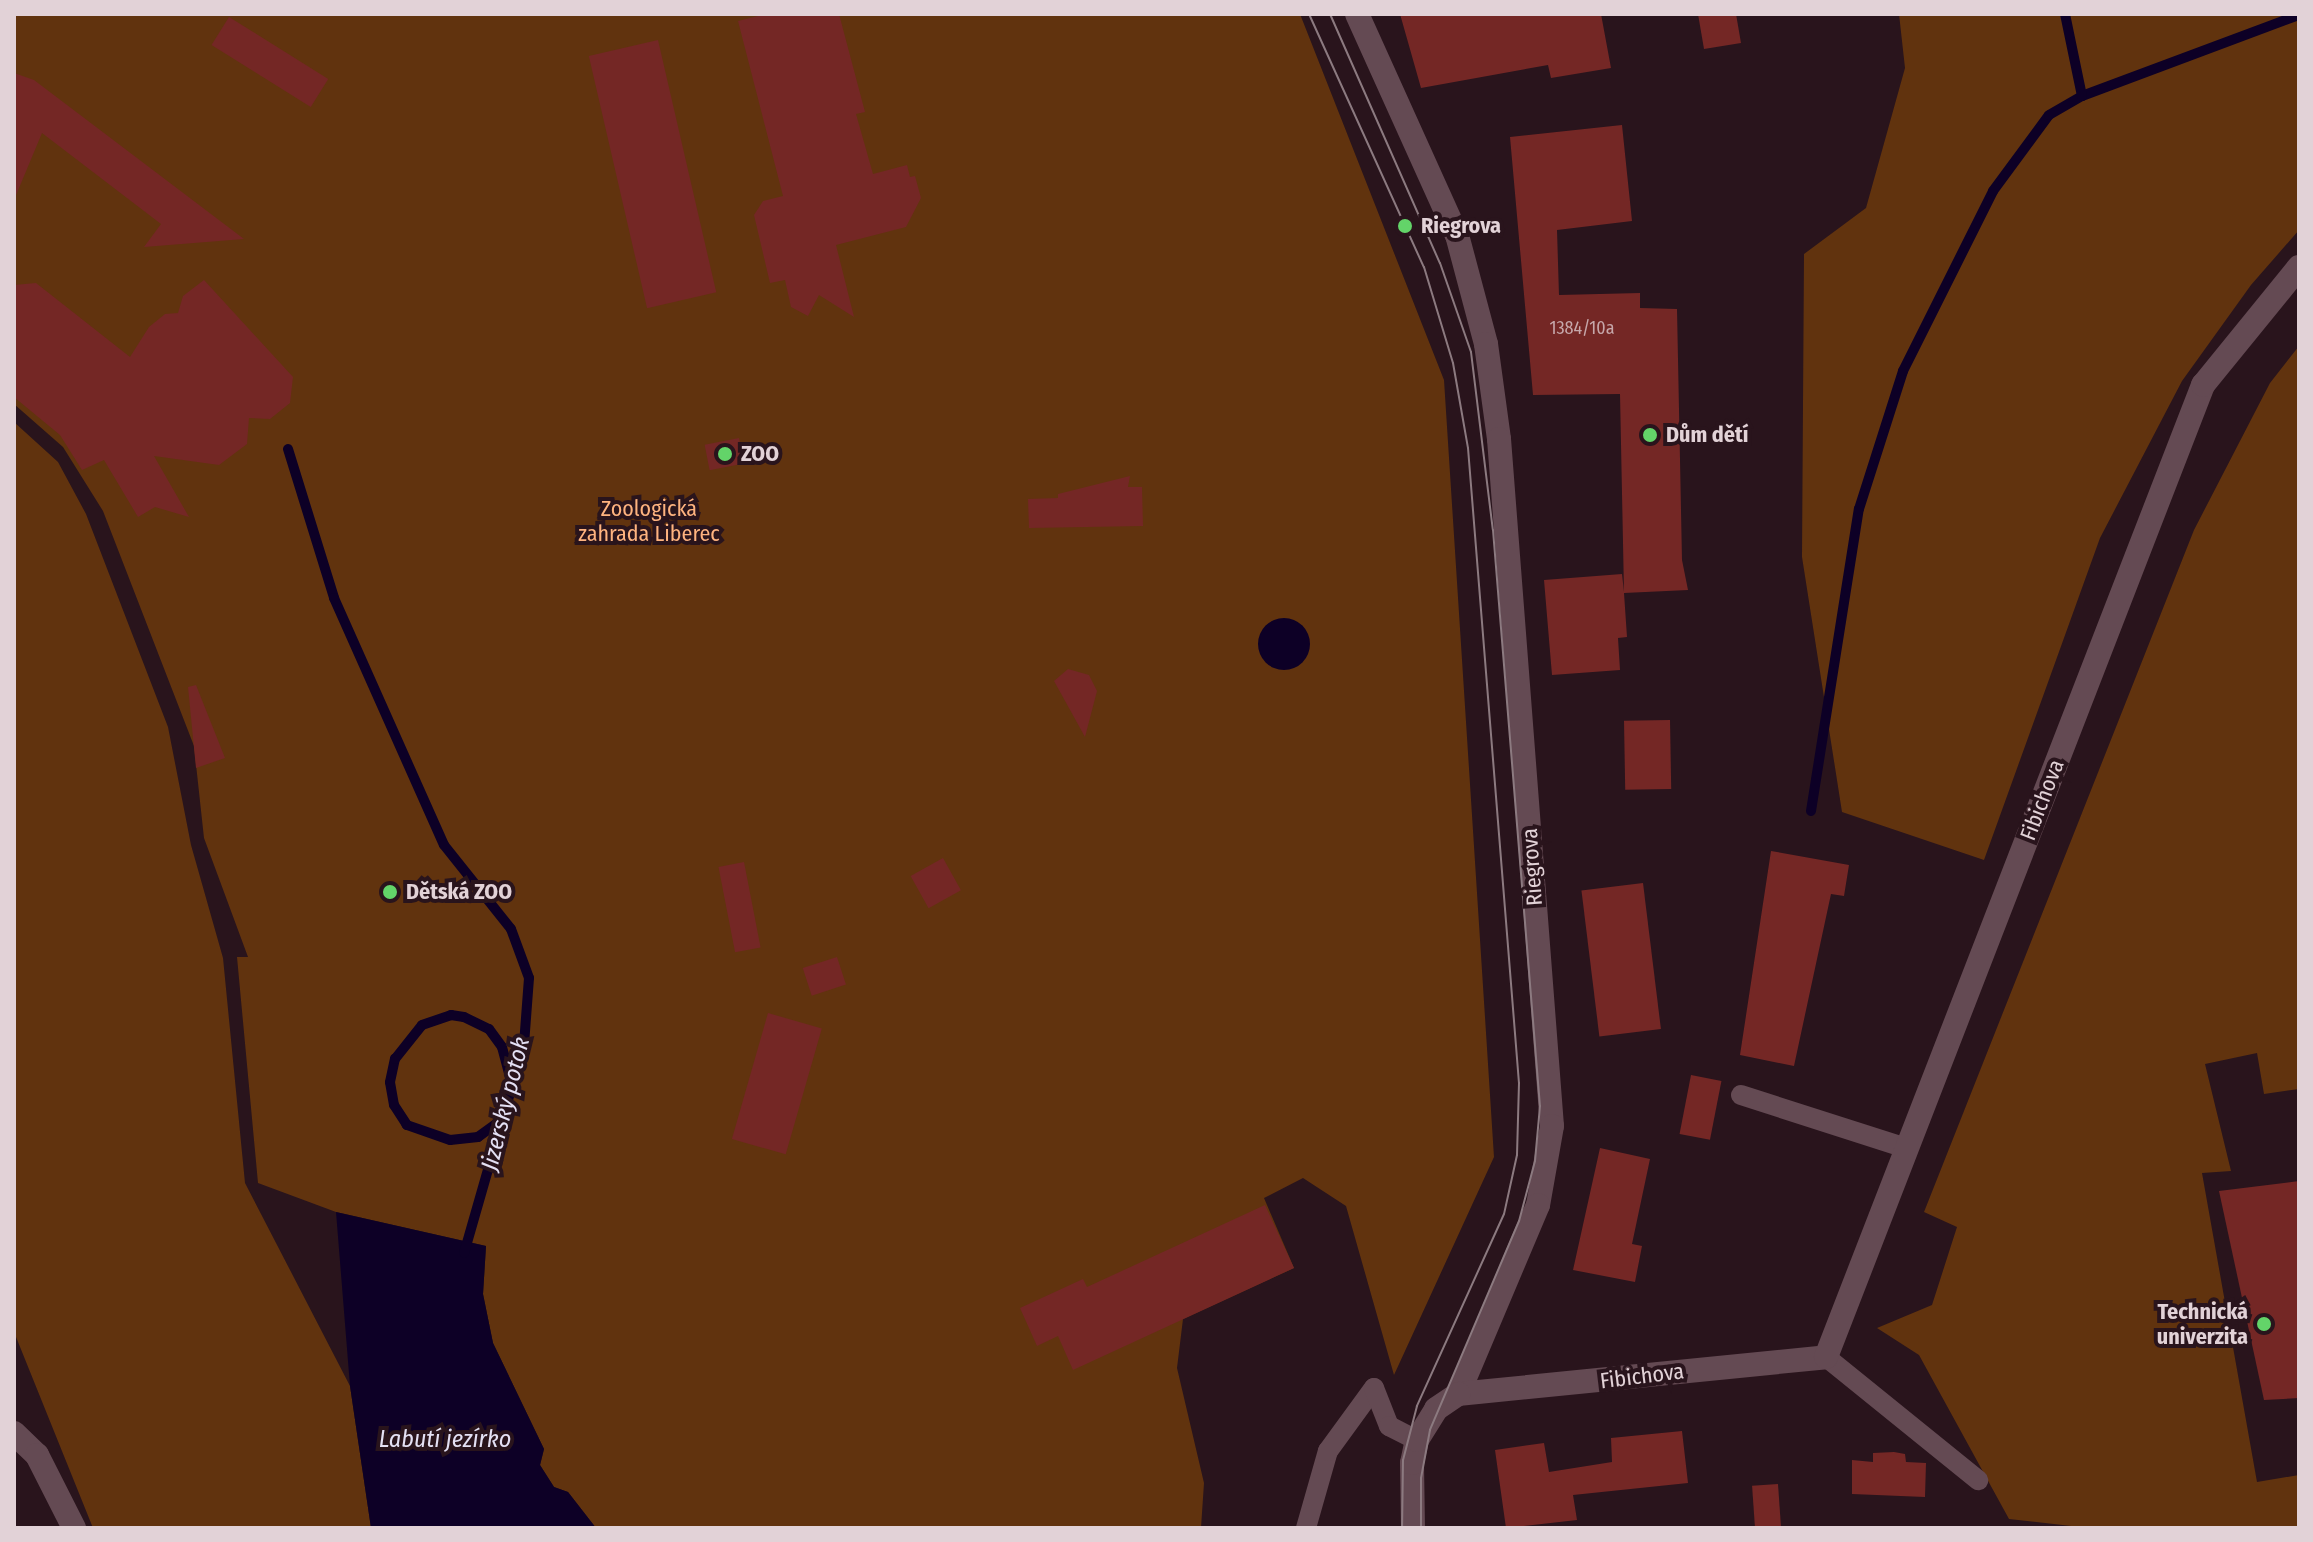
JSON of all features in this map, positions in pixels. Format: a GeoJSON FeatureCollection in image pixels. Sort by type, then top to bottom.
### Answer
{"type":"FeatureCollection","features":[{"type":"Feature","properties":{"kind":"street","name":"Riegrova"},"geometry":{"type":"LineString","coordinates":[[1357,14],[1457,235],[1486,344],[1501,467],[1552,1126],[1538,1205],[1458,1394]]}},
{"type":"Feature","properties":{"kind":"street","name":"Fibichova"},"geometry":{"type":"LineString","coordinates":[[1458,1394],[1482,1395],[1826,1357],[2203,385],[2299,267]]}},
{"type":"Feature","properties":{"kind":"street"},"geometry":{"type":"LineString","coordinates":[[1413,1528],[1412,1463],[1417,1440],[1436,1409],[1458,1394]]}},
{"type":"Feature","properties":{"kind":"street"},"geometry":{"type":"LineString","coordinates":[[14,1433],[37,1455],[74,1528]]}},
{"type":"Feature","properties":{"kind":"lane"},"geometry":{"type":"LineString","coordinates":[[1741,1095],[1906,1148]]}},
{"type":"Feature","properties":{"kind":"lane"},"geometry":{"type":"LineString","coordinates":[[1826,1357],[1978,1480]]}},
{"type":"Feature","properties":{"kind":"lane"},"geometry":{"type":"LineString","coordinates":[[1306,1528],[1328,1451],[1374,1388],[1389,1426],[1417,1440]]}},
{"type":"Feature","properties":{"kind":"green space","name":"Zoologická zahrada Liberec"},"geometry":{"type":"Polygon","coordinates":[[[14,14],[1300,14],[1444,380],[1494,1157],[1394,1375],[1346,1206],[1303,1178],[1264,1198],[1294,1268],[1183,1319],[1177,1368],[1204,1483],[1201,1528],[596,1528],[568,1492],[554,1487],[540,1465],[544,1449],[493,1343],[483,1294],[486,1246],[336,1212],[258,1183],[237,957],[248,957],[204,838],[194,746],[103,511],[63,447],[14,404],[14,14]]]}},
{"type":"Feature","properties":{"kind":"green space"},"geometry":{"type":"Polygon","coordinates":[[[1899,14],[2299,14],[2299,230],[2251,285],[2182,381],[2100,538],[1984,860],[1842,812],[1802,557],[1804,254],[1866,208],[1905,68],[1899,14]]]}},
{"type":"Feature","properties":{"kind":"green space"},"geometry":{"type":"Polygon","coordinates":[[[2299,346],[2299,1089],[2264,1094],[2257,1053],[2205,1064],[2231,1171],[2202,1173],[2257,1482],[2299,1475],[2299,1528],[2089,1528],[2009,1519],[1919,1355],[1877,1328],[1932,1305],[1957,1227],[1924,1212],[2194,530],[2270,383],[2299,346]]]}},
{"type":"Feature","properties":{"kind":"green space"},"geometry":{"type":"Polygon","coordinates":[[[14,422],[58,462],[86,514],[168,727],[191,845],[223,958],[245,1183],[350,1386],[371,1528],[93,1528],[14,1332],[14,422]]]}},
{"type":"Feature","properties":{"kind":"water"},"geometry":{"type":"Polygon","coordinates":[[[1284,618],[1302,626],[1310,644],[1302,662],[1284,670],[1266,662],[1258,644],[1266,626],[1284,618]]]}},
{"type":"Feature","properties":{"kind":"water","name":"Labutí jezírko"},"geometry":{"type":"Polygon","coordinates":[[[336,1212],[486,1246],[483,1294],[493,1343],[544,1449],[540,1465],[554,1487],[568,1492],[596,1528],[371,1528],[350,1386],[336,1212]]]}},
{"type":"Feature","properties":{"kind":"building"},"geometry":{"type":"Polygon","coordinates":[[[766,14],[839,14],[865,112],[856,114],[873,174],[907,165],[910,177],[915,176],[921,198],[906,227],[836,245],[854,317],[819,295],[808,316],[791,307],[785,280],[770,283],[754,215],[763,201],[783,196],[738,21],[766,14]]]}},
{"type":"Feature","properties":{"kind":"building"},"geometry":{"type":"Polygon","coordinates":[[[1400,14],[1601,14],[1611,68],[1551,78],[1548,65],[1421,88],[1400,14]]]}},
{"type":"Feature","properties":{"kind":"building"},"geometry":{"type":"Polygon","coordinates":[[[1698,14],[1736,14],[1741,43],[1704,49],[1698,14]]]}},
{"type":"Feature","properties":{"kind":"building"},"geometry":{"type":"Polygon","coordinates":[[[229,17],[328,79],[311,107],[212,45],[229,17]]]}},
{"type":"Feature","properties":{"kind":"building"},"geometry":{"type":"Polygon","coordinates":[[[658,40],[716,292],[647,308],[589,56],[658,40]]]}},
{"type":"Feature","properties":{"kind":"building"},"geometry":{"type":"Polygon","coordinates":[[[14,73],[34,80],[244,239],[144,247],[161,224],[42,133],[14,200],[14,73]]]}},
{"type":"Feature","properties":{"kind":"building"},"geometry":{"type":"Polygon","coordinates":[[[1622,125],[1632,221],[1557,230],[1559,295],[1640,293],[1640,308],[1677,309],[1682,560],[1688,590],[1624,593],[1627,637],[1618,638],[1620,670],[1552,675],[1544,580],[1622,574],[1624,592],[1620,394],[1533,395],[1510,137],[1622,125]]]}},
{"type":"Feature","properties":{"kind":"building"},"geometry":{"type":"Polygon","coordinates":[[[204,280],[293,377],[290,403],[270,419],[249,418],[247,444],[219,465],[154,456],[189,517],[155,507],[138,517],[104,460],[82,470],[60,435],[14,397],[14,285],[36,283],[130,357],[149,327],[165,314],[178,313],[183,296],[204,280]]]}},
{"type":"Feature","properties":{"kind":"building","name":"ZOO"},"geometry":{"type":"Polygon","coordinates":[[[739,438],[744,464],[710,470],[705,445],[739,438]]]}},
{"type":"Feature","properties":{"kind":"building"},"geometry":{"type":"Polygon","coordinates":[[[1130,476],[1128,487],[1142,487],[1143,526],[1029,528],[1028,499],[1058,498],[1058,494],[1130,476]]]}},
{"type":"Feature","properties":{"kind":"building"},"geometry":{"type":"Polygon","coordinates":[[[1068,669],[1089,675],[1097,691],[1085,737],[1054,681],[1068,669]]]}},
{"type":"Feature","properties":{"kind":"building"},"geometry":{"type":"Polygon","coordinates":[[[196,685],[225,758],[196,768],[188,687],[196,685]]]}},
{"type":"Feature","properties":{"kind":"building"},"geometry":{"type":"Polygon","coordinates":[[[1670,720],[1671,789],[1625,790],[1624,721],[1670,720]]]}},
{"type":"Feature","properties":{"kind":"building"},"geometry":{"type":"Polygon","coordinates":[[[1771,851],[1849,865],[1844,896],[1831,894],[1794,1066],[1740,1055],[1771,851]]]}},
{"type":"Feature","properties":{"kind":"building"},"geometry":{"type":"Polygon","coordinates":[[[943,858],[961,890],[929,908],[911,876],[943,858]]]}},
{"type":"Feature","properties":{"kind":"building"},"geometry":{"type":"Polygon","coordinates":[[[744,862],[761,947],[735,952],[718,867],[744,862]]]}},
{"type":"Feature","properties":{"kind":"building"},"geometry":{"type":"Polygon","coordinates":[[[1643,883],[1661,1029],[1599,1036],[1581,891],[1643,883]]]}},
{"type":"Feature","properties":{"kind":"building"},"geometry":{"type":"Polygon","coordinates":[[[837,957],[846,985],[812,996],[803,968],[837,957]]]}},
{"type":"Feature","properties":{"kind":"building"},"geometry":{"type":"Polygon","coordinates":[[[768,1013],[822,1028],[786,1154],[732,1139],[768,1013]]]}},
{"type":"Feature","properties":{"kind":"building"},"geometry":{"type":"Polygon","coordinates":[[[1691,1075],[1721,1081],[1710,1140],[1680,1134],[1691,1075]]]}},
{"type":"Feature","properties":{"kind":"building"},"geometry":{"type":"Polygon","coordinates":[[[1600,1148],[1650,1159],[1632,1244],[1642,1246],[1635,1282],[1573,1270],[1600,1148]]]}},
{"type":"Feature","properties":{"kind":"building"},"geometry":{"type":"Polygon","coordinates":[[[2299,1181],[2299,1398],[2264,1400],[2219,1191],[2299,1181]]]}},
{"type":"Feature","properties":{"kind":"building"},"geometry":{"type":"Polygon","coordinates":[[[1265,1205],[1294,1268],[1073,1370],[1058,1336],[1037,1346],[1020,1308],[1083,1279],[1087,1287],[1265,1205]]]}},
{"type":"Feature","properties":{"kind":"building"},"geometry":{"type":"Polygon","coordinates":[[[1682,1431],[1688,1483],[1573,1495],[1577,1520],[1506,1528],[1495,1450],[1544,1443],[1549,1472],[1612,1462],[1611,1438],[1682,1431]]]}},
{"type":"Feature","properties":{"kind":"building"},"geometry":{"type":"Polygon","coordinates":[[[1873,1453],[1905,1454],[1906,1462],[1926,1463],[1925,1497],[1852,1494],[1852,1460],[1873,1462],[1873,1453]]]}},
{"type":"Feature","properties":{"kind":"building"},"geometry":{"type":"Polygon","coordinates":[[[1778,1484],[1781,1528],[1755,1528],[1752,1486],[1778,1484]]]}},
{"type":"Feature","properties":{"kind":"waterway"},"geometry":{"type":"LineString","coordinates":[[1811,811],[1859,509],[1903,371],[1993,191],[2049,115],[2082,96],[2065,14]]}},
{"type":"Feature","properties":{"kind":"waterway"},"geometry":{"type":"LineString","coordinates":[[2082,96],[2299,15]]}},
{"type":"Feature","properties":{"kind":"waterway","name":"Jizerský potok"},"geometry":{"type":"LineString","coordinates":[[288,449],[334,598],[444,845],[511,929],[529,978],[524,1044],[464,1253]]}},
{"type":"Feature","properties":{"kind":"waterway"},"geometry":{"type":"LineString","coordinates":[[500,1121],[478,1137],[450,1140],[407,1125],[394,1105],[390,1082],[395,1059],[422,1025],[451,1015],[464,1017],[489,1029],[502,1047],[511,1080]]}},
{"type":"Feature","properties":{"kind":"tram line"},"geometry":{"type":"LineString","coordinates":[[1309,14],[1424,267],[1453,363],[1468,448],[1519,1083],[1517,1155],[1504,1214],[1417,1406],[1403,1460],[1402,1528]]}},
{"type":"Feature","properties":{"kind":"tram line"},"geometry":{"type":"LineString","coordinates":[[1330,14],[1440,263],[1471,352],[1493,530],[1540,1106],[1535,1161],[1519,1221],[1430,1430],[1421,1478],[1421,1528]]}},
{"type":"Feature","properties":{"kind":"place","name":"Riegrova"},"geometry":{"type":"Point","coordinates":[1405,226]}},
{"type":"Feature","properties":{"kind":"place","name":"Dům dětí"},"geometry":{"type":"Point","coordinates":[1650,435]}},
{"type":"Feature","properties":{"kind":"place","name":"ZOO"},"geometry":{"type":"Point","coordinates":[725,454]}},
{"type":"Feature","properties":{"kind":"place","name":"Dětská ZOO"},"geometry":{"type":"Point","coordinates":[390,892]}},
{"type":"Feature","properties":{"kind":"place","name":"Technická univerzita"},"geometry":{"type":"Point","coordinates":[2264,1324]}}]}
